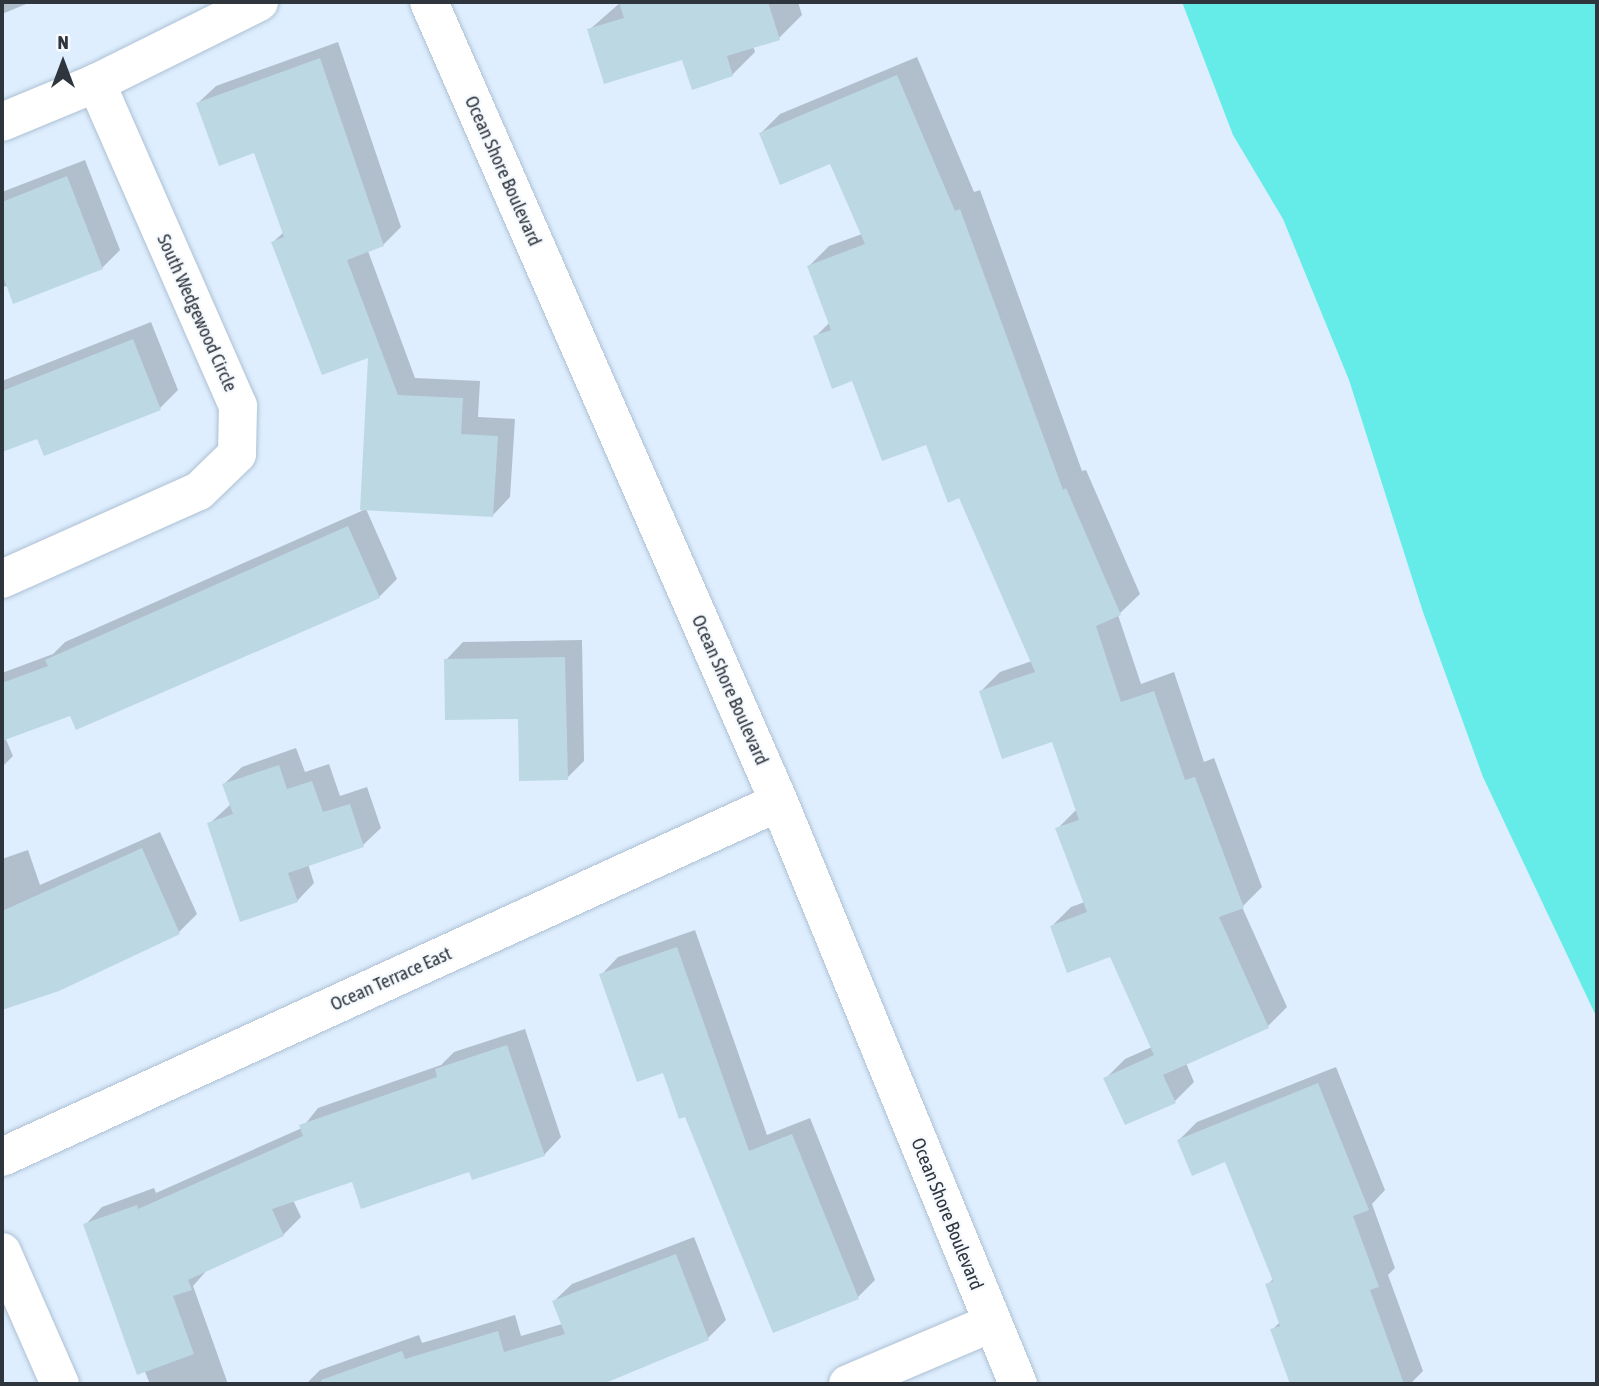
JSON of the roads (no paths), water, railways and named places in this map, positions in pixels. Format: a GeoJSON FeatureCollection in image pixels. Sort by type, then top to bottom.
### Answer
{"type":"FeatureCollection","features":[{"type":"Feature","properties":{"kind":"street"},"geometry":{"type":"LineString","coordinates":[[2,122],[96,83],[259,2]]}},
{"type":"Feature","properties":{"kind":"street","name":"Ocean Shore Boulevard"},"geometry":{"type":"LineString","coordinates":[[429,2],[779,802],[1017,1384]]}},
{"type":"Feature","properties":{"kind":"street","name":"South Wedgewood Circle"},"geometry":{"type":"LineString","coordinates":[[2,579],[199,491],[237,454],[238,406],[96,83]]}},
{"type":"Feature","properties":{"kind":"street","name":"Ocean Terrace East"},"geometry":{"type":"LineString","coordinates":[[2,1157],[779,802]]}},
{"type":"Feature","properties":{"kind":"street"},"geometry":{"type":"LineString","coordinates":[[2,1252],[60,1384]]}},
{"type":"Feature","properties":{"kind":"street"},"geometry":{"type":"LineString","coordinates":[[848,1384],[992,1323]]}}]}
